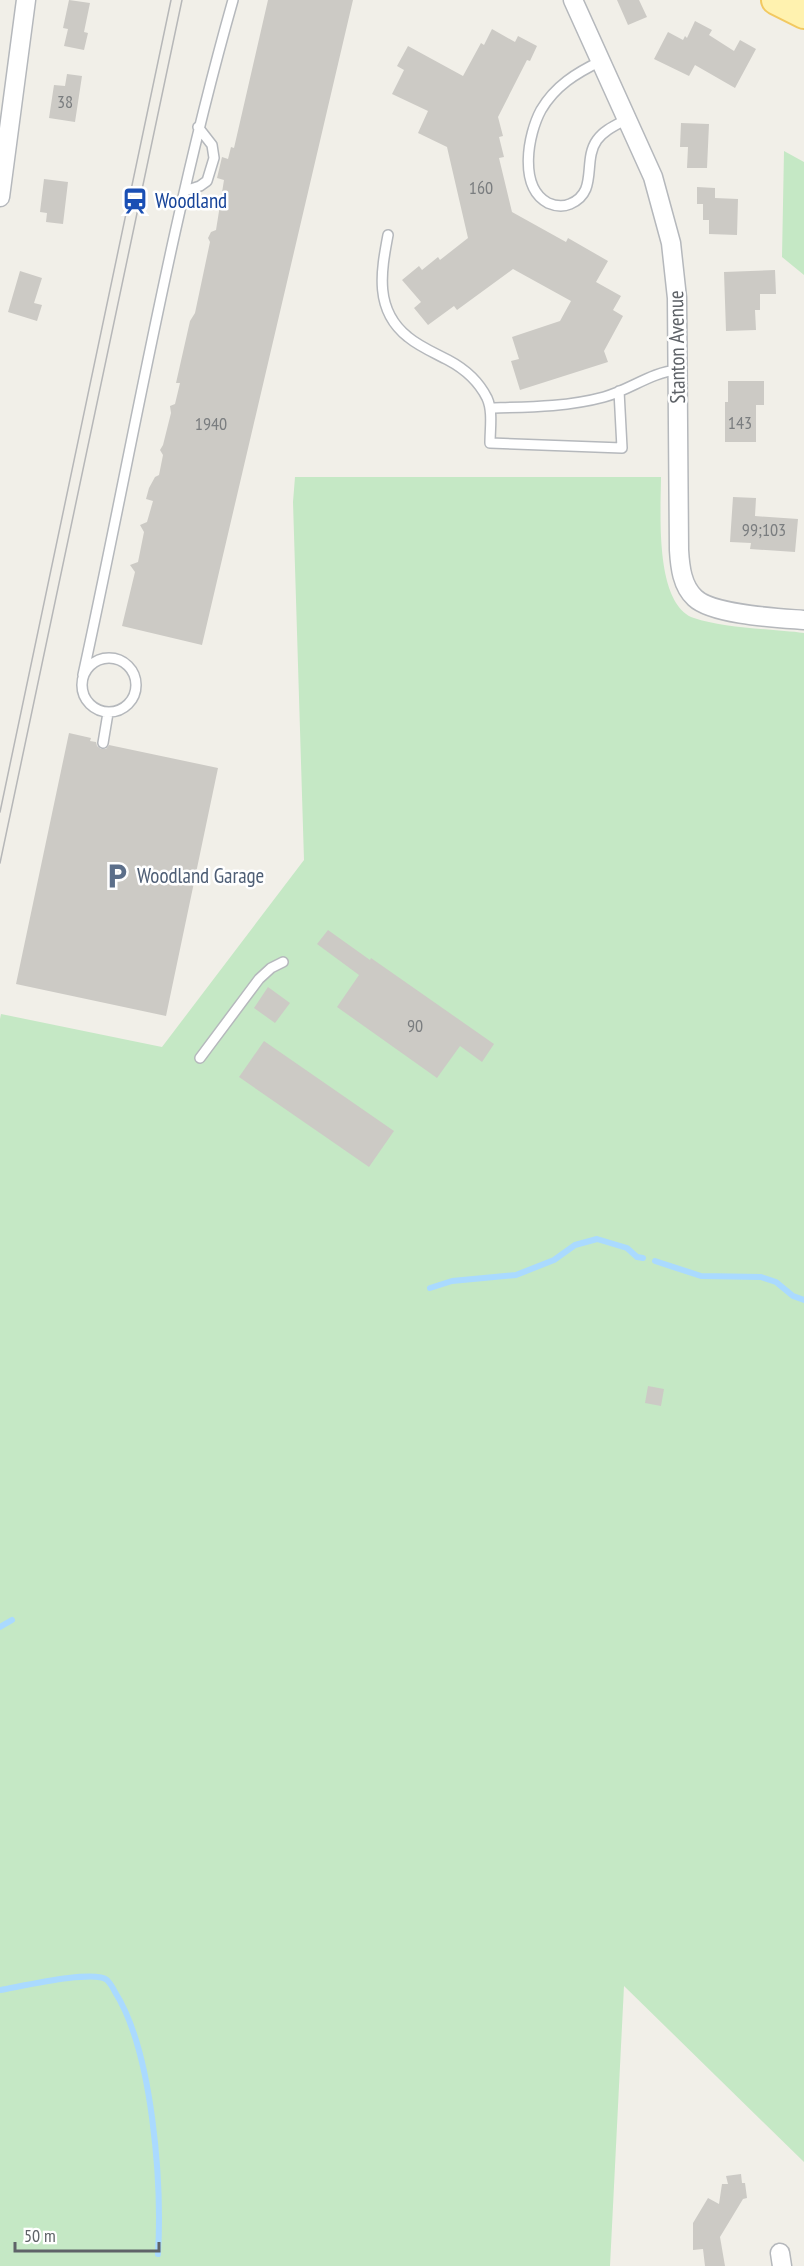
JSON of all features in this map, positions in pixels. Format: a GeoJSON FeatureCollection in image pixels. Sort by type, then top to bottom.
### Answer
{"type":"FeatureCollection","features":[{"type":"Feature","properties":{"kind":"main road"},"geometry":{"type":"LineString","coordinates":[[776,0],[804,14]]}},
{"type":"Feature","properties":{"kind":"street"},"geometry":{"type":"LineString","coordinates":[[0,197],[26,0]]}},
{"type":"Feature","properties":{"kind":"street","name":"Stanton Avenue"},"geometry":{"type":"LineString","coordinates":[[573,0],[653,177],[668,224],[676,279],[679,561],[687,588],[694,597],[711,606],[749,614],[804,620]]}},
{"type":"Feature","properties":{"kind":"lane"},"geometry":{"type":"LineString","coordinates":[[83,675],[92,663],[106,658],[120,660],[132,670],[136,683],[134,697],[124,708],[108,712],[94,708],[85,698],[82,690],[83,675],[198,127],[232,0]]}},
{"type":"Feature","properties":{"kind":"lane"},"geometry":{"type":"LineString","coordinates":[[601,61],[577,73],[560,86],[541,111],[531,137],[529,151],[534,191],[553,205],[562,206],[576,200],[587,189],[590,156],[596,141],[607,130],[627,119]]}},
{"type":"Feature","properties":{"kind":"lane"},"geometry":{"type":"LineString","coordinates":[[185,191],[207,181],[214,158],[212,145],[198,127]]}},
{"type":"Feature","properties":{"kind":"lane"},"geometry":{"type":"LineString","coordinates":[[388,235],[381,286],[392,317],[406,336],[461,367],[473,377],[490,408],[490,443],[622,448],[619,391]]}},
{"type":"Feature","properties":{"kind":"lane"},"geometry":{"type":"LineString","coordinates":[[490,408],[565,405],[607,396],[657,374],[678,370]]}},
{"type":"Feature","properties":{"kind":"lane"},"geometry":{"type":"LineString","coordinates":[[103,744],[108,712]]}},
{"type":"Feature","properties":{"kind":"lane"},"geometry":{"type":"LineString","coordinates":[[200,1058],[259,979],[271,968],[283,962]]}},
{"type":"Feature","properties":{"kind":"green space"},"geometry":{"type":"Polygon","coordinates":[[[784,151],[804,162],[804,275],[782,257],[784,151]]]}},
{"type":"Feature","properties":{"kind":"green space"},"geometry":{"type":"Polygon","coordinates":[[[295,477],[661,477],[662,555],[672,595],[681,609],[694,618],[719,624],[804,633],[804,2162],[624,1986],[610,2266],[0,2266],[0,1019],[1,1014],[162,1047],[304,860],[293,502],[295,477]]]}},
{"type":"Feature","properties":{"kind":"building"},"geometry":{"type":"Polygon","coordinates":[[[69,0],[90,3],[84,32],[88,33],[84,50],[64,46],[68,29],[63,28],[69,0]]]}},
{"type":"Feature","properties":{"kind":"building"},"geometry":{"type":"Polygon","coordinates":[[[268,0],[353,0],[202,645],[122,626],[135,572],[130,565],[138,562],[144,532],[140,525],[147,522],[153,501],[146,499],[149,488],[155,477],[159,475],[163,455],[160,450],[171,413],[170,406],[175,404],[180,383],[176,383],[190,321],[195,313],[210,242],[208,238],[211,232],[216,230],[224,180],[217,178],[222,157],[228,159],[231,147],[234,148],[268,0]]]}},
{"type":"Feature","properties":{"kind":"building"},"geometry":{"type":"Polygon","coordinates":[[[617,0],[639,0],[647,17],[628,25],[617,0]]]}},
{"type":"Feature","properties":{"kind":"building"},"geometry":{"type":"Polygon","coordinates":[[[695,21],[712,30],[709,35],[734,51],[740,40],[756,49],[735,88],[695,65],[689,76],[654,59],[668,32],[683,40],[685,36],[687,38],[695,21]]]}},
{"type":"Feature","properties":{"kind":"building"},"geometry":{"type":"Polygon","coordinates":[[[492,29],[515,42],[518,36],[537,46],[530,61],[527,60],[498,117],[503,136],[499,137],[504,157],[499,158],[512,212],[566,242],[568,238],[608,261],[596,282],[621,296],[613,310],[623,316],[604,351],[608,362],[520,390],[511,361],[519,359],[512,337],[560,321],[571,301],[513,269],[457,310],[454,306],[428,325],[414,308],[421,302],[402,280],[419,266],[422,270],[438,257],[440,260],[468,238],[447,147],[418,133],[428,111],[392,94],[404,70],[397,66],[408,46],[463,76],[481,43],[484,45],[492,29]]]}},
{"type":"Feature","properties":{"kind":"building"},"geometry":{"type":"Polygon","coordinates":[[[67,74],[82,76],[75,122],[49,118],[54,85],[65,86],[67,74]]]}},
{"type":"Feature","properties":{"kind":"building"},"geometry":{"type":"Polygon","coordinates":[[[681,123],[709,124],[707,168],[687,168],[688,147],[680,147],[681,123]]]}},
{"type":"Feature","properties":{"kind":"building"},"geometry":{"type":"Polygon","coordinates":[[[44,179],[68,182],[63,224],[46,222],[47,213],[40,212],[44,179]]]}},
{"type":"Feature","properties":{"kind":"building"},"geometry":{"type":"Polygon","coordinates":[[[697,187],[715,188],[715,198],[738,199],[737,235],[709,234],[709,220],[703,220],[703,204],[697,204],[697,187]]]}},
{"type":"Feature","properties":{"kind":"building"},"geometry":{"type":"Polygon","coordinates":[[[775,270],[776,294],[760,294],[760,310],[755,310],[756,330],[726,331],[724,272],[775,270]]]}},
{"type":"Feature","properties":{"kind":"building"},"geometry":{"type":"Polygon","coordinates":[[[20,271],[42,278],[34,303],[42,305],[37,321],[8,312],[20,271]]]}},
{"type":"Feature","properties":{"kind":"building"},"geometry":{"type":"Polygon","coordinates":[[[728,381],[764,381],[764,405],[756,405],[756,442],[725,442],[725,402],[728,402],[728,381]]]}},
{"type":"Feature","properties":{"kind":"building"},"geometry":{"type":"Polygon","coordinates":[[[733,497],[756,498],[755,516],[798,519],[795,552],[750,549],[751,543],[730,542],[733,497]]]}},
{"type":"Feature","properties":{"kind":"building","name":"Woodland Garage"},"geometry":{"type":"Polygon","coordinates":[[[69,733],[91,738],[90,741],[96,742],[101,749],[106,749],[109,745],[218,768],[166,1016],[16,984],[69,733]]]}},
{"type":"Feature","properties":{"kind":"building"},"geometry":{"type":"Polygon","coordinates":[[[328,930],[494,1044],[482,1062],[460,1046],[437,1078],[337,1007],[359,975],[317,944],[328,930]]]}},
{"type":"Feature","properties":{"kind":"building"},"geometry":{"type":"Polygon","coordinates":[[[268,987],[290,1003],[275,1023],[254,1008],[268,987]]]}},
{"type":"Feature","properties":{"kind":"building"},"geometry":{"type":"Polygon","coordinates":[[[264,1041],[394,1131],[369,1167],[239,1077],[264,1041]]]}},
{"type":"Feature","properties":{"kind":"building"},"geometry":{"type":"Polygon","coordinates":[[[648,1386],[664,1389],[661,1406],[645,1403],[648,1386]]]}},
{"type":"Feature","properties":{"kind":"building"},"geometry":{"type":"Polygon","coordinates":[[[741,2174],[747,2198],[743,2199],[720,2237],[725,2266],[705,2266],[703,2249],[693,2250],[693,2223],[708,2198],[719,2204],[722,2184],[728,2184],[726,2176],[741,2174]]]}},
{"type":"Feature","properties":{"kind":"waterway"},"geometry":{"type":"LineString","coordinates":[[430,1288],[452,1281],[516,1275],[554,1260],[575,1245],[597,1239],[627,1248],[637,1257],[643,1258]]}},
{"type":"Feature","properties":{"kind":"waterway"},"geometry":{"type":"LineString","coordinates":[[655,1261],[701,1276],[761,1277],[776,1282],[793,1296],[804,1300]]}},
{"type":"Feature","properties":{"kind":"waterway"},"geometry":{"type":"LineString","coordinates":[[0,1627],[12,1620]]}},
{"type":"Feature","properties":{"kind":"waterway"},"geometry":{"type":"LineString","coordinates":[[0,1990],[87,1976],[107,1980],[112,1987],[128,2018],[146,2083],[156,2156],[158,2254]]}},
{"type":"Feature","properties":{"kind":"tram line"},"geometry":{"type":"LineString","coordinates":[[0,812],[171,0]]}},
{"type":"Feature","properties":{"kind":"tram line"},"geometry":{"type":"LineString","coordinates":[[0,863],[182,0]]}},
{"type":"Feature","properties":{"kind":"place","name":"Woodland"},"geometry":{"type":"Point","coordinates":[135,201]}},
{"type":"Feature","properties":{"kind":"place","name":"Woodland Garage"},"geometry":{"type":"Point","coordinates":[117,876]}}]}
